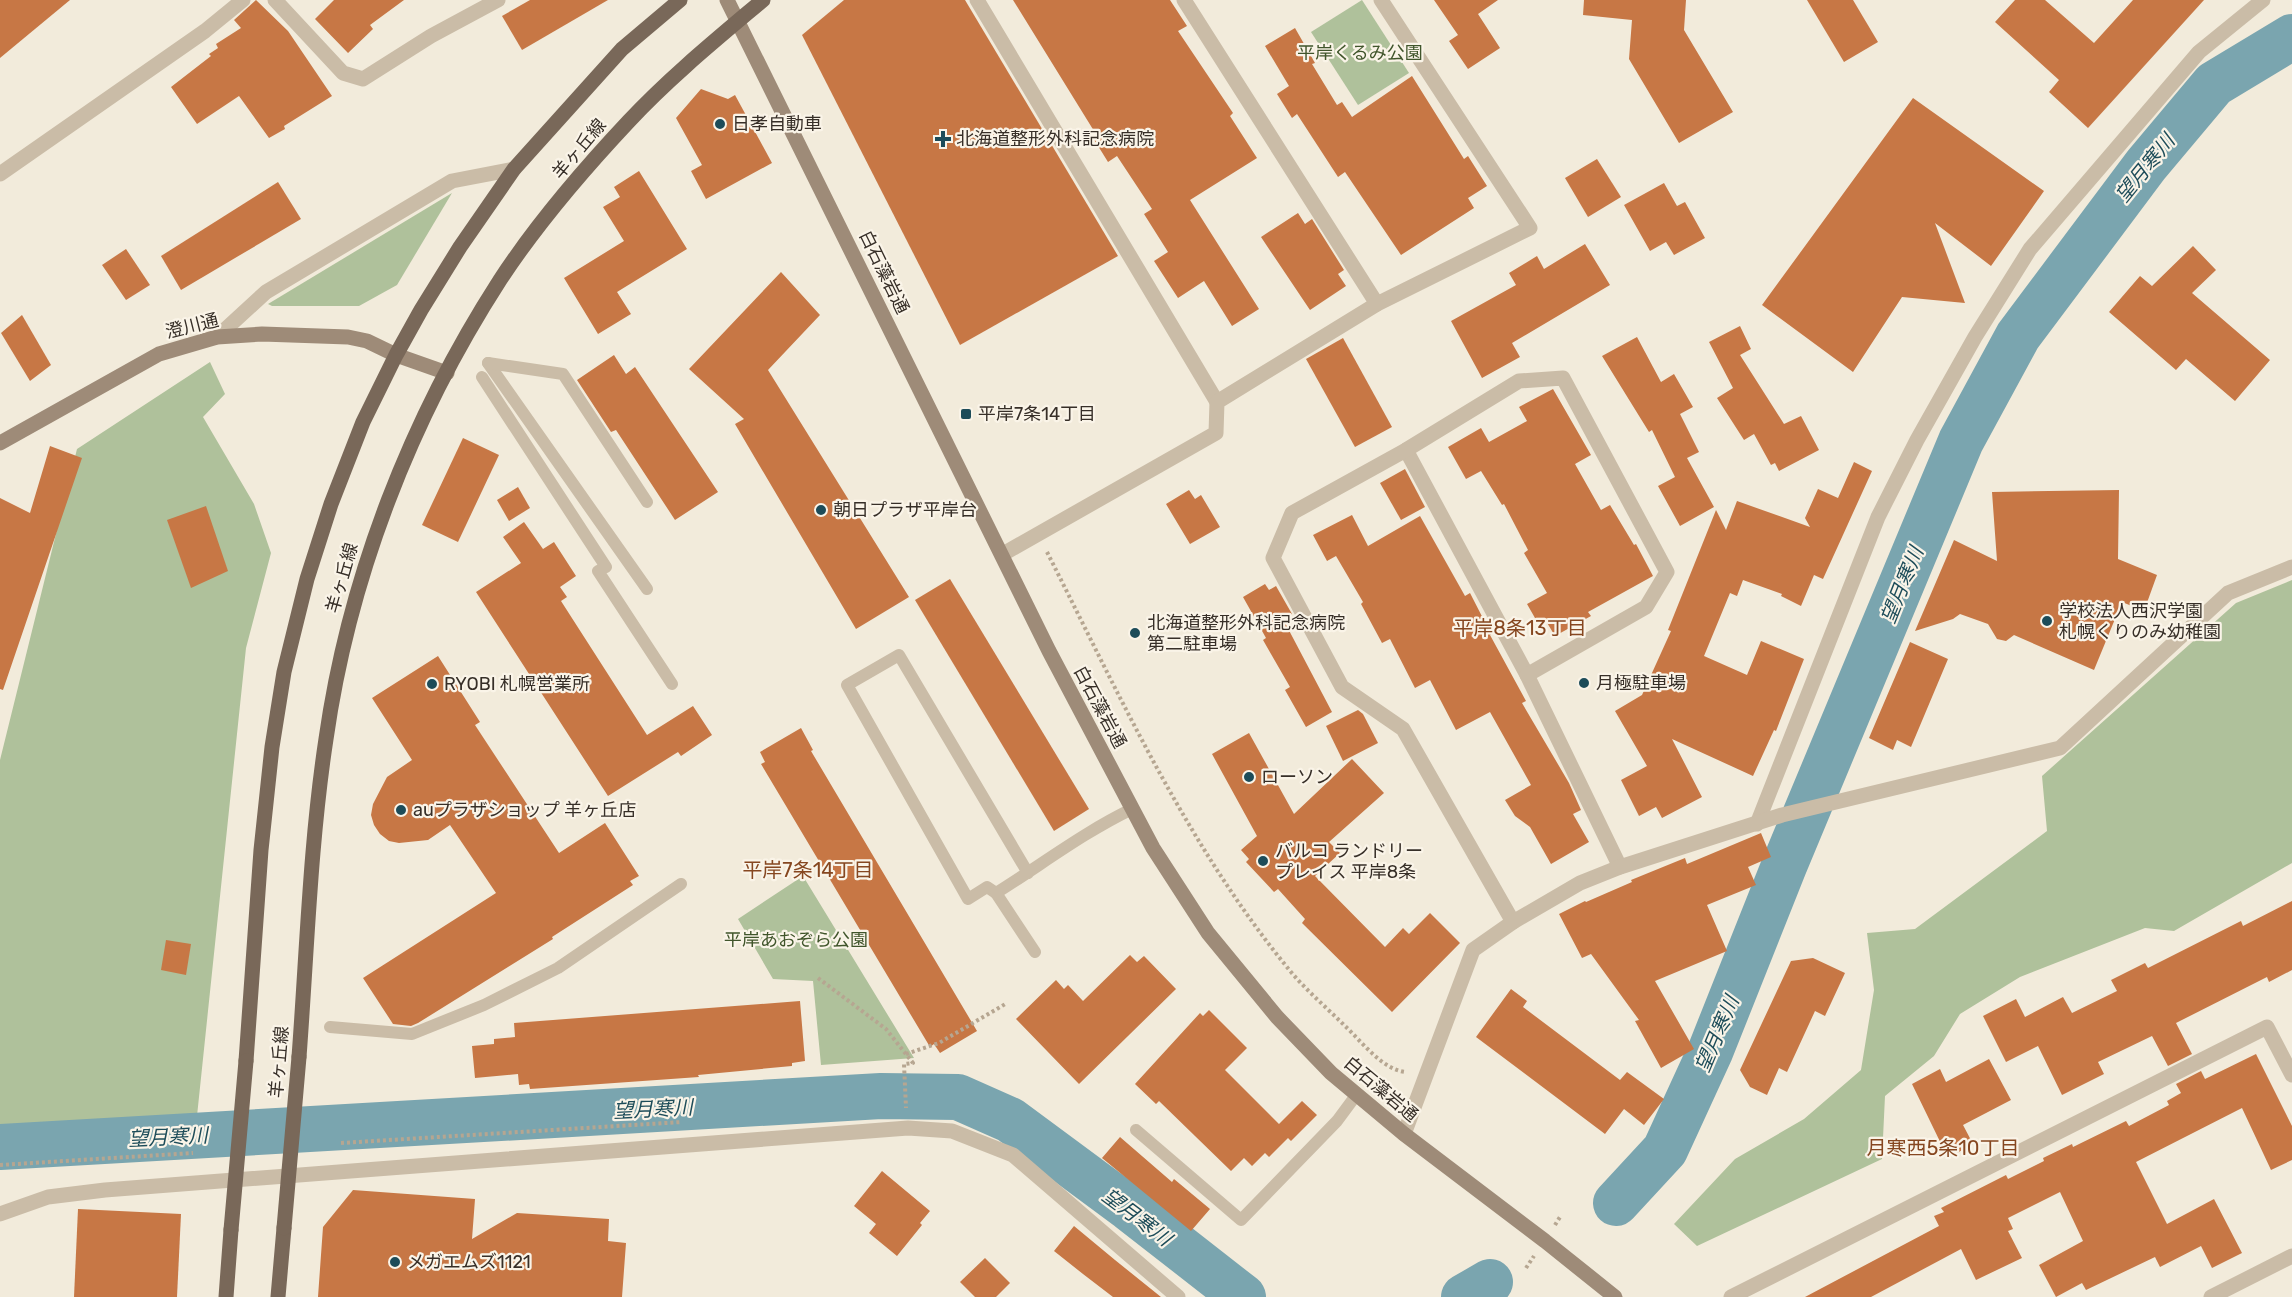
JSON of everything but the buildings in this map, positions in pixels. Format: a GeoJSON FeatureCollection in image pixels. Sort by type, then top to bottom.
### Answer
{"type":"FeatureCollection","features":[{"type":"Feature","properties":{"kind":"main road","name":"羊ヶ丘線"},"geometry":{"type":"LineString","coordinates":[[226,1297],[261,850],[272,747],[284,672],[307,579],[331,504],[363,422],[396,355],[460,247],[514,169],[622,49],[680,0]]}},
{"type":"Feature","properties":{"kind":"main road","name":"白石藻岩通"},"geometry":{"type":"LineString","coordinates":[[727,0],[1049,651],[1153,848],[1208,933],[1277,1017],[1331,1073],[1404,1134],[1545,1241],[1607,1295]]}},
{"type":"Feature","properties":{"kind":"main road","name":"羊ヶ丘線"},"geometry":{"type":"LineString","coordinates":[[278,1297],[318,802],[326,736],[352,609],[374,537],[406,458],[466,336],[524,246],[630,120],[763,0]]}},
{"type":"Feature","properties":{"kind":"main road","name":"澄川通"},"geometry":{"type":"LineString","coordinates":[[0,443],[159,354],[217,337],[262,334],[348,337],[367,341],[396,355],[447,373]]}},
{"type":"Feature","properties":{"kind":"street"},"geometry":{"type":"LineString","coordinates":[[0,174],[205,31],[243,0]]}},
{"type":"Feature","properties":{"kind":"street"},"geometry":{"type":"LineString","coordinates":[[275,0],[343,74],[363,79],[432,36],[498,0]]}},
{"type":"Feature","properties":{"kind":"street"},"geometry":{"type":"LineString","coordinates":[[977,0],[1217,402],[1216,433],[1003,554]]}},
{"type":"Feature","properties":{"kind":"street"},"geometry":{"type":"LineString","coordinates":[[1184,0],[1377,304]]}},
{"type":"Feature","properties":{"kind":"street"},"geometry":{"type":"LineString","coordinates":[[1217,402],[1377,304],[1530,228],[1381,0]]}},
{"type":"Feature","properties":{"kind":"street"},"geometry":{"type":"LineString","coordinates":[[1757,824],[1878,517],[1917,440],[1975,337],[2030,249],[2199,52],[2263,0]]}},
{"type":"Feature","properties":{"kind":"street"},"geometry":{"type":"LineString","coordinates":[[217,337],[266,292],[452,182],[514,169]]}},
{"type":"Feature","properties":{"kind":"street"},"geometry":{"type":"LineString","coordinates":[[1513,922],[1403,729],[1342,687],[1273,558],[1292,513],[1406,450],[1519,381],[1563,378],[1667,572],[1646,607],[1527,675]]}},
{"type":"Feature","properties":{"kind":"street"},"geometry":{"type":"LineString","coordinates":[[1406,450],[1527,675],[1620,867]]}},
{"type":"Feature","properties":{"kind":"street"},"geometry":{"type":"LineString","coordinates":[[1404,1134],[1473,950],[1513,922],[1580,883],[1620,867],[1782,815],[2060,748],[2228,593],[2292,567]]}},
{"type":"Feature","properties":{"kind":"street"},"geometry":{"type":"LineString","coordinates":[[1731,1297],[2267,1027],[2292,1074]]}},
{"type":"Feature","properties":{"kind":"street"},"geometry":{"type":"LineString","coordinates":[[0,1214],[48,1197],[105,1190],[908,1128],[952,1131],[1013,1155],[1178,1297]]}},
{"type":"Feature","properties":{"kind":"street"},"geometry":{"type":"LineString","coordinates":[[2211,1297],[2292,1256]]}},
{"type":"Feature","properties":{"kind":"lane"},"geometry":{"type":"LineString","coordinates":[[647,502],[563,374],[488,363],[647,589]]}},
{"type":"Feature","properties":{"kind":"lane"},"geometry":{"type":"LineString","coordinates":[[482,377],[606,567],[598,571],[672,684]]}},
{"type":"Feature","properties":{"kind":"lane"},"geometry":{"type":"LineString","coordinates":[[1028,873],[899,655],[847,686],[968,899],[987,887],[996,893],[1035,952]]}},
{"type":"Feature","properties":{"kind":"lane"},"geometry":{"type":"LineString","coordinates":[[996,893],[1106,821],[1132,809]]}},
{"type":"Feature","properties":{"kind":"lane"},"geometry":{"type":"LineString","coordinates":[[330,1027],[412,1034],[484,1005],[558,968],[681,884]]}},
{"type":"Feature","properties":{"kind":"lane"},"geometry":{"type":"LineString","coordinates":[[1136,1130],[1240,1220],[1337,1121],[1357,1094]]}},
{"type":"Feature","properties":{"kind":"path"},"geometry":{"type":"LineString","coordinates":[[1044,546],[1146,748],[1217,872],[1292,973],[1377,1058],[1397,1071],[1406,1072]]}},
{"type":"Feature","properties":{"kind":"path"},"geometry":{"type":"LineString","coordinates":[[818,978],[886,1029],[913,1063],[904,1064],[906,1108],[913,1108]]}},
{"type":"Feature","properties":{"kind":"path"},"geometry":{"type":"LineString","coordinates":[[906,1054],[939,1043],[1007,1003]]}},
{"type":"Feature","properties":{"kind":"path"},"geometry":{"type":"LineString","coordinates":[[341,1143],[694,1122]]}},
{"type":"Feature","properties":{"kind":"path"},"geometry":{"type":"LineString","coordinates":[[0,1165],[193,1153]]}},
{"type":"Feature","properties":{"kind":"green space","name":"平岸くるみ公園"},"geometry":{"type":"Polygon","coordinates":[[[1362,0],[1409,73],[1358,105],[1311,32],[1362,0]]]}},
{"type":"Feature","properties":{"kind":"green space"},"geometry":{"type":"Polygon","coordinates":[[[452,193],[397,285],[359,306],[272,306],[268,304],[452,193]]]}},
{"type":"Feature","properties":{"kind":"green space"},"geometry":{"type":"Polygon","coordinates":[[[210,362],[225,394],[203,417],[254,504],[271,553],[246,648],[197,1116],[0,1126],[0,760],[77,449],[210,362]]]}},
{"type":"Feature","properties":{"kind":"green space"},"geometry":{"type":"Polygon","coordinates":[[[2292,580],[2292,863],[2174,931],[2145,928],[2020,977],[1960,1014],[1934,1056],[1885,1096],[1882,1159],[1697,1246],[1674,1224],[1735,1159],[1804,1119],[1861,1070],[1874,990],[1867,933],[1915,929],[2047,831],[2042,776],[2236,603],[2292,580]]]}},
{"type":"Feature","properties":{"kind":"green space","name":"平岸あおぞら公園"},"geometry":{"type":"Polygon","coordinates":[[[803,876],[914,1058],[821,1065],[813,981],[773,979],[738,919],[803,876]]]}},
{"type":"Feature","properties":{"kind":"waterway","name":"望月寒川"},"geometry":{"type":"LineString","coordinates":[[1616,1203],[1665,1150],[1710,1052],[1784,866],[1961,441],[2018,336],[2146,165],[2214,84],[2292,37]]}},
{"type":"Feature","properties":{"kind":"waterway","name":"望月寒川"},"geometry":{"type":"LineString","coordinates":[[0,1147],[881,1096],[958,1097],[1010,1120],[1129,1208],[1243,1297]]}},
{"type":"Feature","properties":{"kind":"waterway","name":"望月寒川"},"geometry":{"type":"LineString","coordinates":[[1464,1297],[1490,1282]]}},
{"type":"Feature","properties":{"kind":"place","name":"日孝自動車"},"geometry":{"type":"Point","coordinates":[720,124]}},
{"type":"Feature","properties":{"kind":"place","name":"北海道整形外科記念病院"},"geometry":{"type":"Point","coordinates":[943,139]}},
{"type":"Feature","properties":{"kind":"place","name":"平岸7条14丁目"},"geometry":{"type":"Point","coordinates":[966,414]}},
{"type":"Feature","properties":{"kind":"place","name":"朝日プラザ平岸台"},"geometry":{"type":"Point","coordinates":[821,510]}},
{"type":"Feature","properties":{"kind":"place","name":"学校法人西沢学園 札幌くりのみ幼稚園"},"geometry":{"type":"Point","coordinates":[2047,621]}},
{"type":"Feature","properties":{"kind":"place","name":"北海道整形外科記念病院 第二駐車場"},"geometry":{"type":"Point","coordinates":[1135,633]}},
{"type":"Feature","properties":{"kind":"place","name":"月極駐車場"},"geometry":{"type":"Point","coordinates":[1584,683]}},
{"type":"Feature","properties":{"kind":"place","name":"RYOBI 札幌営業所"},"geometry":{"type":"Point","coordinates":[432,684]}},
{"type":"Feature","properties":{"kind":"place","name":"ローソン"},"geometry":{"type":"Point","coordinates":[1249,777]}},
{"type":"Feature","properties":{"kind":"place","name":"auプラザショップ 羊ヶ丘店"},"geometry":{"type":"Point","coordinates":[401,810]}},
{"type":"Feature","properties":{"kind":"place","name":"バルコ ランドリー プレイス 平岸8条"},"geometry":{"type":"Point","coordinates":[1263,861]}},
{"type":"Feature","properties":{"kind":"place","name":"メガエムズ1121"},"geometry":{"type":"Point","coordinates":[395,1262]}},
{"type":"Feature","properties":{"kind":"district","name":"平岸8条13丁目"},"geometry":{"type":"Point","coordinates":[1520,628]}},
{"type":"Feature","properties":{"kind":"district","name":"平岸7条14丁目"},"geometry":{"type":"Point","coordinates":[808,870]}},
{"type":"Feature","properties":{"kind":"district","name":"月寒西5条10丁目"},"geometry":{"type":"Point","coordinates":[1943,1148]}}]}
